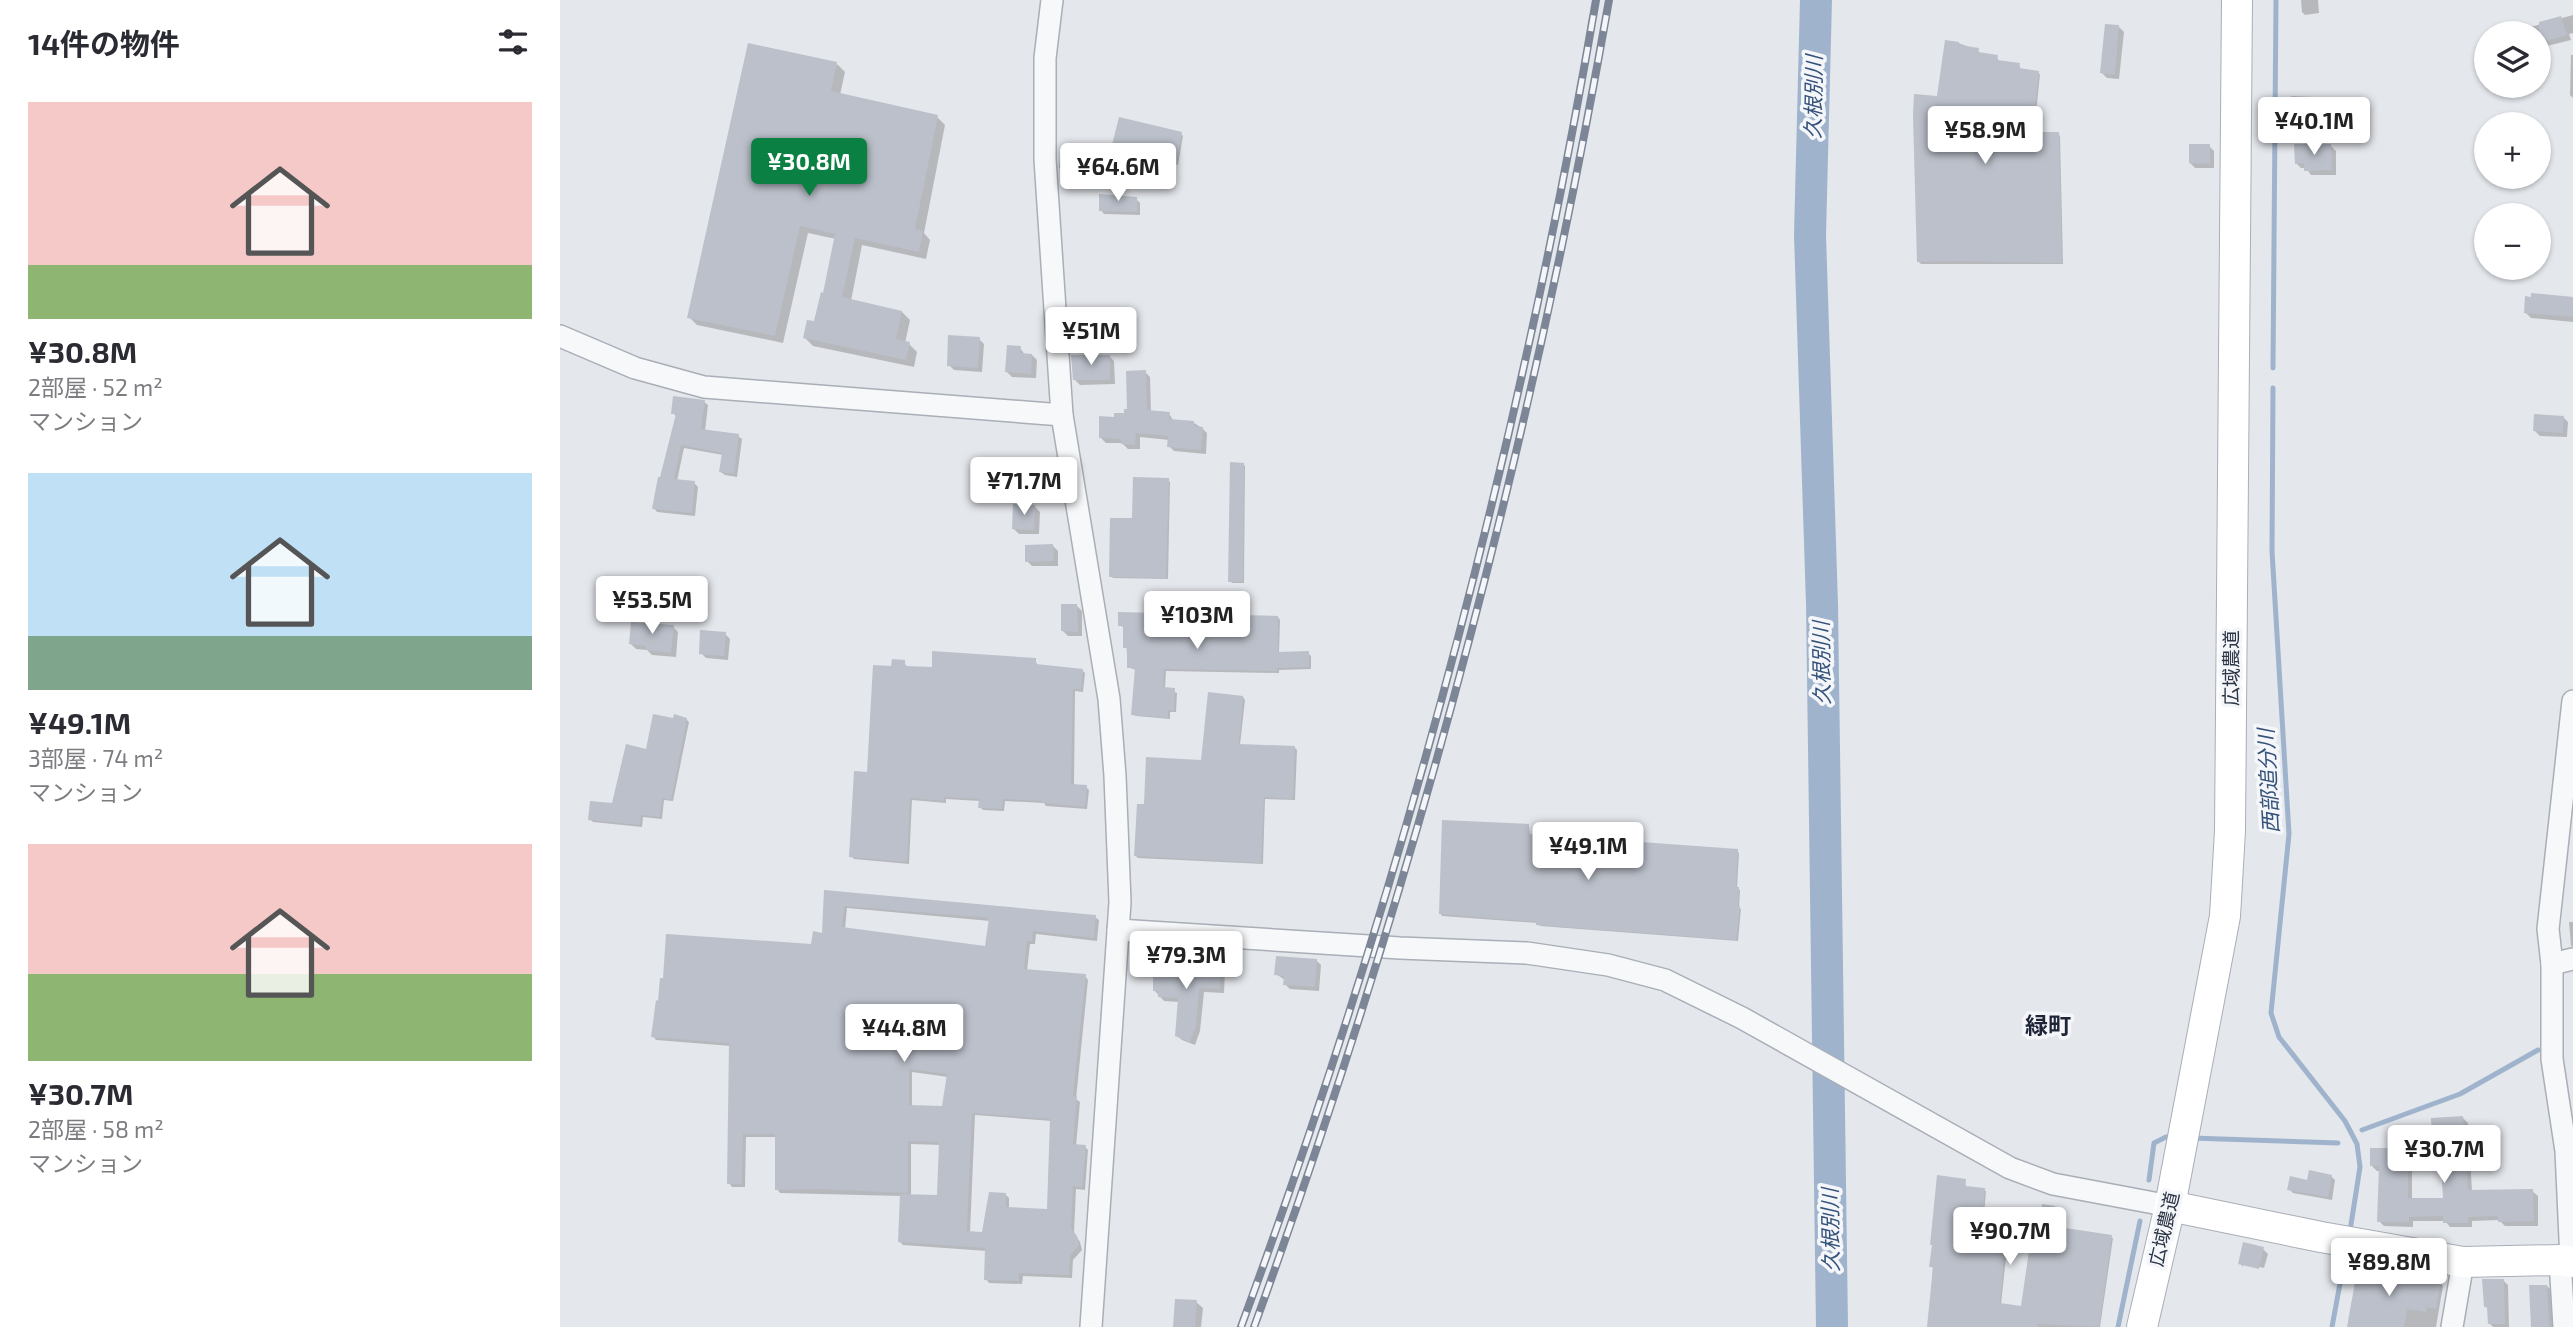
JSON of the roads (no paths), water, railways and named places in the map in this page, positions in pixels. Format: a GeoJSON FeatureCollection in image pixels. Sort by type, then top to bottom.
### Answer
{"type":"FeatureCollection","features":[{"type":"Feature","properties":{"kind":"street"},"geometry":{"type":"LineString","coordinates":[[1052,0],[1045,58],[1045,159],[1062,415],[1109,699],[1120,902],[1091,1327]]}},
{"type":"Feature","properties":{"kind":"street","name":"広域農道"},"geometry":{"type":"LineString","coordinates":[[2142,1327],[2183,1138],[2225,916],[2229,843],[2237,0]]}},
{"type":"Feature","properties":{"kind":"street"},"geometry":{"type":"LineString","coordinates":[[560,337],[635,368],[704,387],[1062,415]]}},
{"type":"Feature","properties":{"kind":"street"},"geometry":{"type":"LineString","coordinates":[[2564,1327],[2568,1261],[2566,1152],[2552,1059],[2563,961],[2548,929],[2573,701]]}},
{"type":"Feature","properties":{"kind":"street"},"geometry":{"type":"LineString","coordinates":[[1118,930],[1527,953],[1595,963],[1665,980],[1764,1030],[2010,1168],[2053,1184],[2320,1237],[2463,1262],[2568,1261]]}},
{"type":"Feature","properties":{"kind":"street"},"geometry":{"type":"LineString","coordinates":[[2452,1327],[2463,1262]]}},
{"type":"Feature","properties":{"kind":"waterway","name":"久根別川"},"geometry":{"type":"LineString","coordinates":[[1816,0],[1810,235],[1822,604],[1832,1327]]}},
{"type":"Feature","properties":{"kind":"waterway","name":"西部追分川"},"geometry":{"type":"LineString","coordinates":[[2273,368],[2276,0]]}},
{"type":"Feature","properties":{"kind":"waterway","name":"西部追分川"},"geometry":{"type":"LineString","coordinates":[[2273,388],[2272,551],[2289,834],[2271,1013],[2279,1037],[2345,1121],[2357,1144],[2360,1167],[2350,1231]]}},
{"type":"Feature","properties":{"kind":"waterway","name":"西部追分川"},"geometry":{"type":"LineString","coordinates":[[2362,1130],[2460,1094],[2538,1050]]}},
{"type":"Feature","properties":{"kind":"waterway","name":"西部追分川"},"geometry":{"type":"LineString","coordinates":[[2149,1180],[2154,1143],[2166,1137],[2174,1137]]}},
{"type":"Feature","properties":{"kind":"waterway","name":"西部追分川"},"geometry":{"type":"LineString","coordinates":[[2191,1138],[2338,1143]]}},
{"type":"Feature","properties":{"kind":"waterway","name":"西部追分川"},"geometry":{"type":"LineString","coordinates":[[2118,1327],[2140,1221]]}},
{"type":"Feature","properties":{"kind":"waterway"},"geometry":{"type":"LineString","coordinates":[[2332,1327],[2346,1251]]}},
{"type":"Feature","properties":{"kind":"railway"},"geometry":{"type":"LineString","coordinates":[[1241,1327],[1352,1002],[1449,672],[1530,337],[1596,0]]}},
{"type":"Feature","properties":{"kind":"railway"},"geometry":{"type":"LineString","coordinates":[[1254,1327],[1365,1001],[1461,671],[1542,337],[1578,169],[1609,0]]}},
{"type":"Feature","properties":{"kind":"district","name":"緑町"},"geometry":{"type":"Point","coordinates":[2048,1026]}}]}
